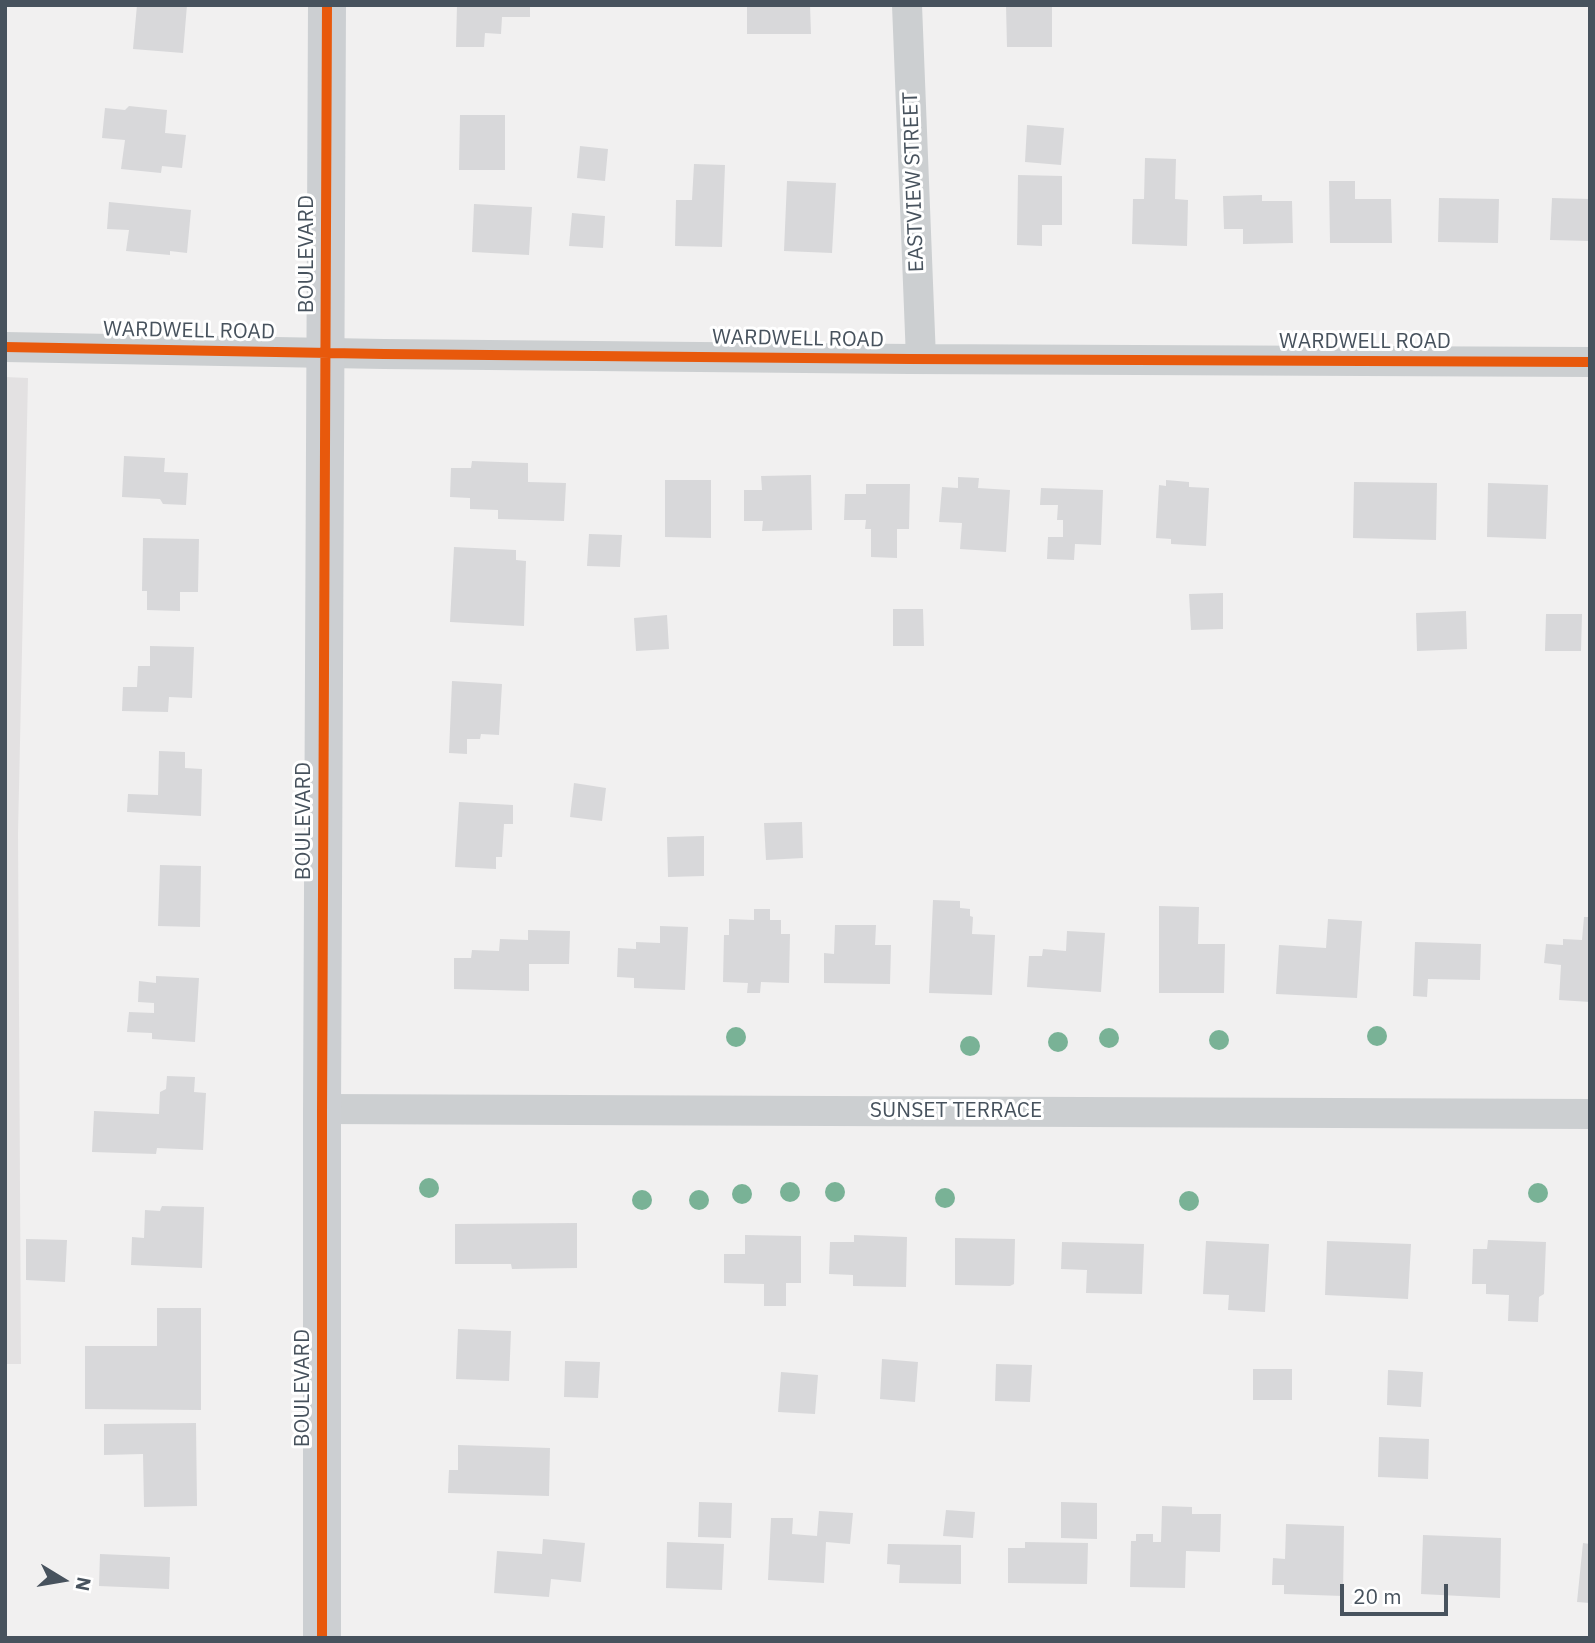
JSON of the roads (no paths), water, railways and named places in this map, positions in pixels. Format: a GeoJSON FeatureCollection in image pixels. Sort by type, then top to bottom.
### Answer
{"type":"FeatureCollection","features":[{"type":"Feature","properties":{"kind":"main road","name":"BOULEVARD"},"geometry":{"type":"LineString","coordinates":[[322,1638],[327,5]]}},
{"type":"Feature","properties":{"kind":"street","name":"EASTVIEW STREET"},"geometry":{"type":"LineString","coordinates":[[907,5],[921,359]]}},
{"type":"Feature","properties":{"kind":"street","name":"WARDWELL ROAD"},"geometry":{"type":"LineString","coordinates":[[5,347],[921,359],[1590,362]]}},
{"type":"Feature","properties":{"kind":"street","name":"SUNSET TERRACE"},"geometry":{"type":"LineString","coordinates":[[322,1109],[1590,1114]]}}]}
